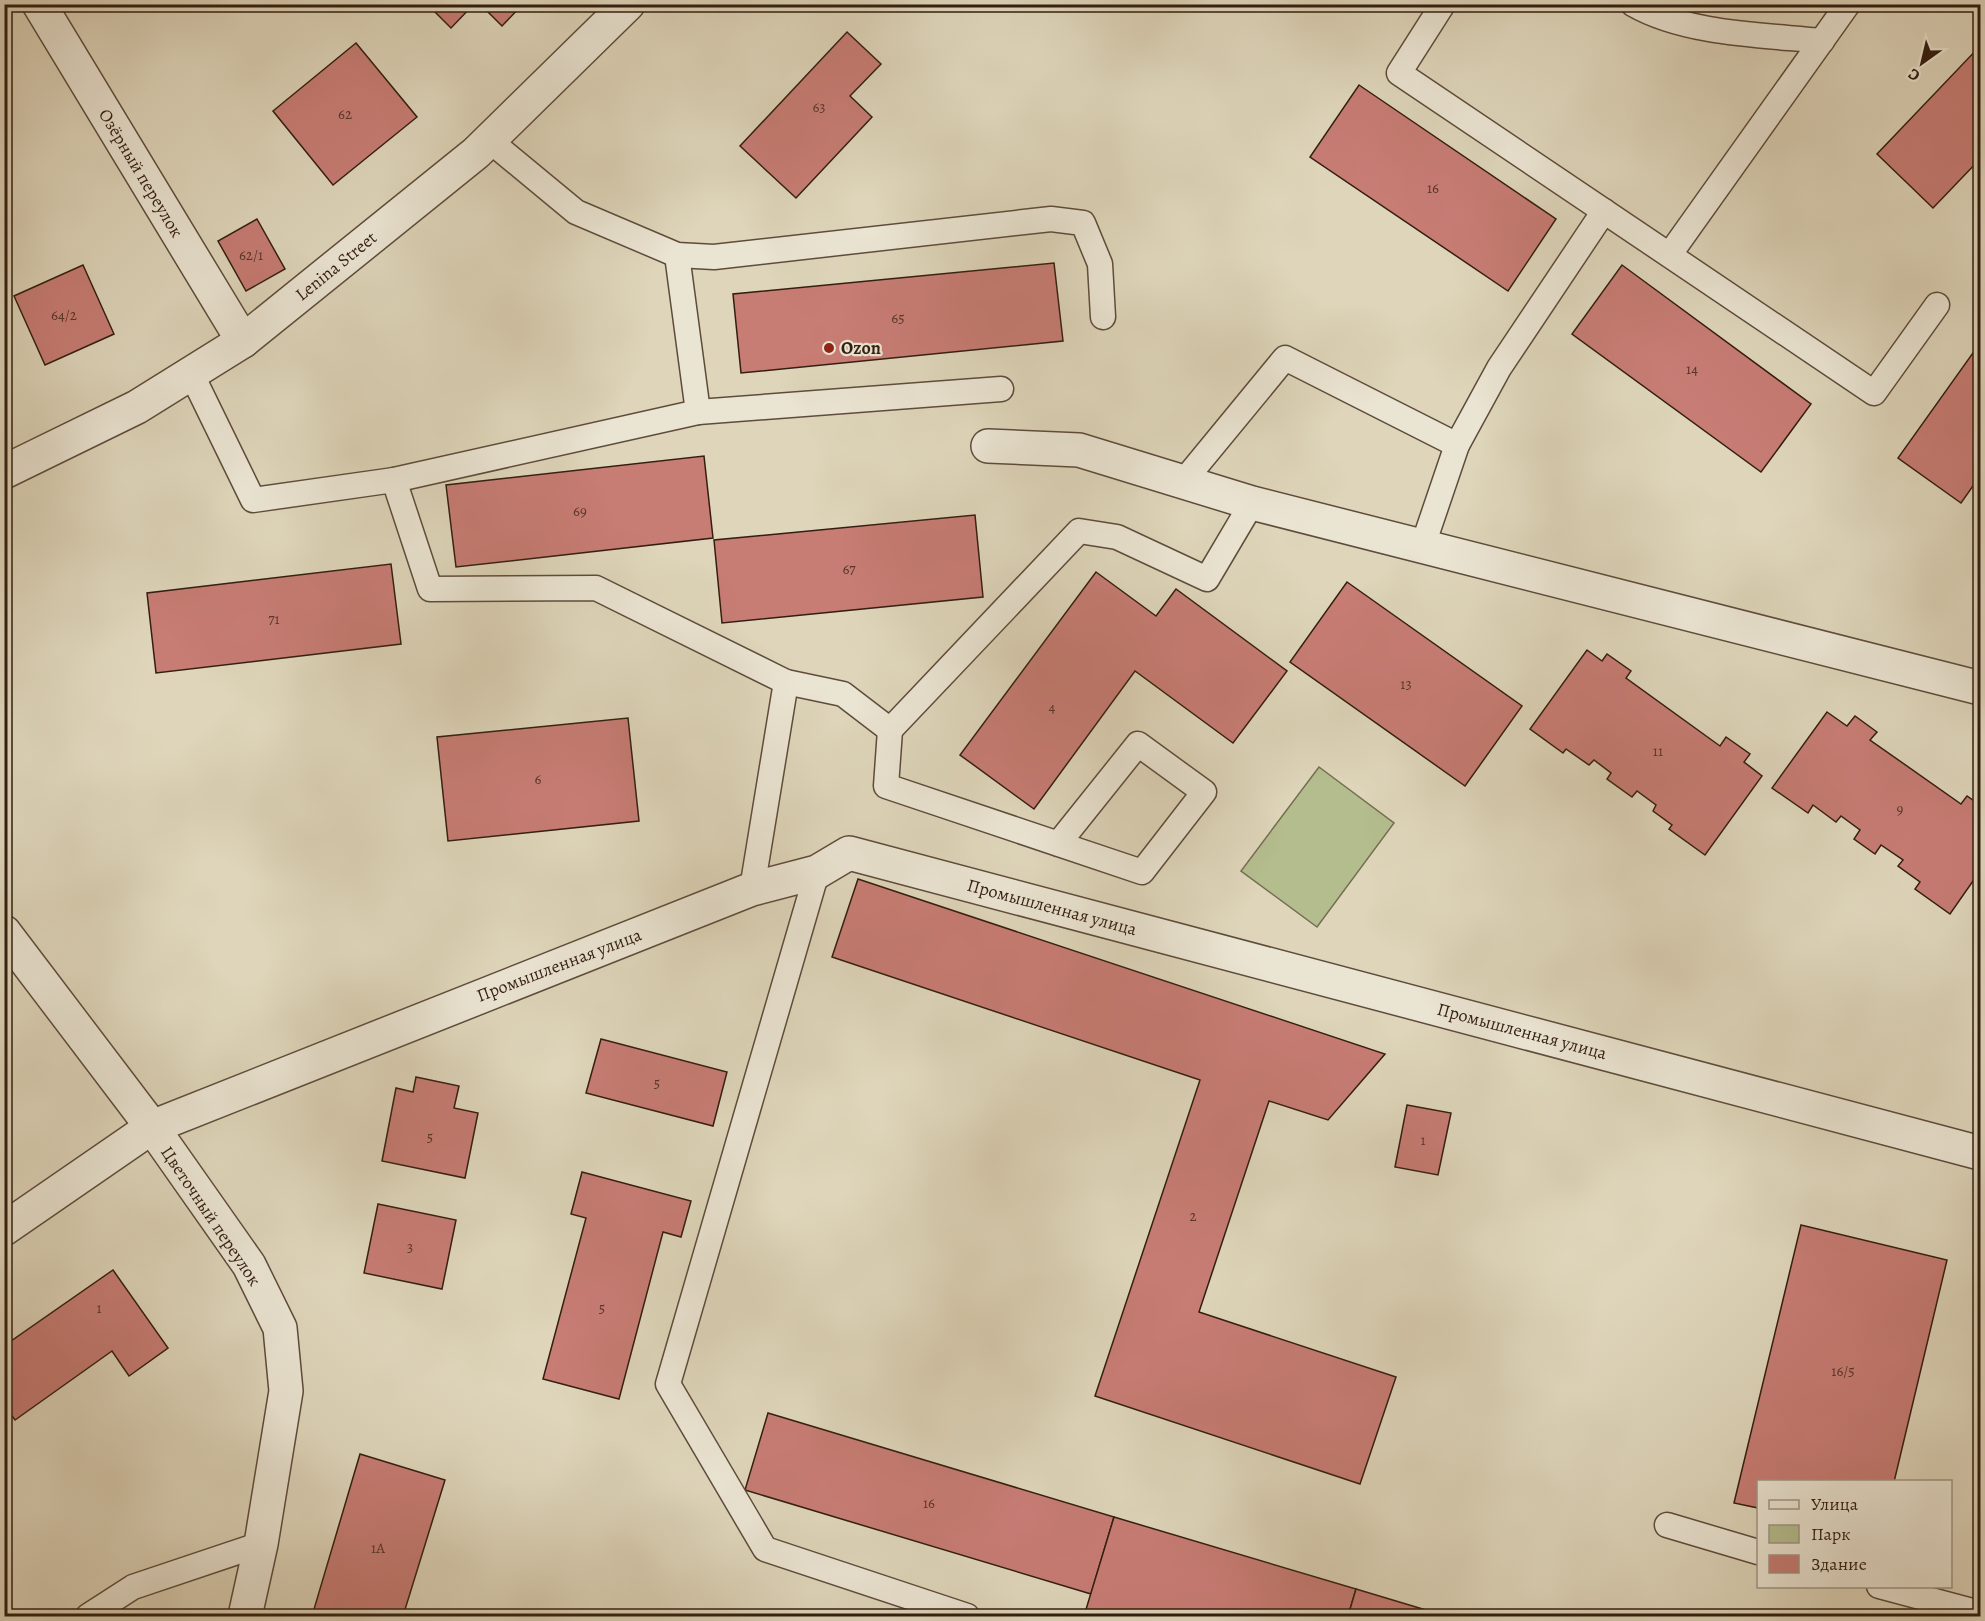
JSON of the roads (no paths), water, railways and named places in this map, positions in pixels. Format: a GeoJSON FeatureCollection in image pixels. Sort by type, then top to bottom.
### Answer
{"type":"FeatureCollection","features":[{"type":"Feature","properties":{"kind":"street","name":"Озёрный переулок"},"geometry":{"type":"LineString","coordinates":[[39,4],[243,341]]}},
{"type":"Feature","properties":{"kind":"street","name":"Lenina Street"},"geometry":{"type":"LineString","coordinates":[[4,472],[137,407],[243,341],[489,140],[628,4]]}},
{"type":"Feature","properties":{"kind":"street"},"geometry":{"type":"LineString","coordinates":[[988,446],[1079,450],[1252,503],[1423,544],[1980,688]]}},
{"type":"Feature","properties":{"kind":"street","name":"Промышленная улица"},"geometry":{"type":"LineString","coordinates":[[4,1229],[152,1127],[752,889],[817,872],[849,853],[1980,1153]]}},
{"type":"Feature","properties":{"kind":"street","name":"Цветочный переулок"},"geometry":{"type":"LineString","coordinates":[[4,932],[152,1127],[249,1265],[280,1329],[286,1391],[261,1544],[245,1617]]}},
{"type":"Feature","properties":{"kind":"lane"},"geometry":{"type":"LineString","coordinates":[[1443,4],[1399,73],[1874,393],[1937,306]]}},
{"type":"Feature","properties":{"kind":"lane"},"geometry":{"type":"LineString","coordinates":[[1633,4],[1654,17],[1709,28],[1822,41]]}},
{"type":"Feature","properties":{"kind":"lane"},"geometry":{"type":"LineString","coordinates":[[1670,254],[1848,4]]}},
{"type":"Feature","properties":{"kind":"lane"},"geometry":{"type":"LineString","coordinates":[[489,140],[576,212],[678,255],[714,257],[1051,219],[1083,223],[1100,264],[1103,317]]}},
{"type":"Feature","properties":{"kind":"lane"},"geometry":{"type":"LineString","coordinates":[[1423,544],[1457,445],[1499,368],[1604,211]]}},
{"type":"Feature","properties":{"kind":"lane"},"geometry":{"type":"LineString","coordinates":[[678,255],[698,412]]}},
{"type":"Feature","properties":{"kind":"lane"},"geometry":{"type":"LineString","coordinates":[[1184,482],[1285,358],[1457,445]]}},
{"type":"Feature","properties":{"kind":"lane"},"geometry":{"type":"LineString","coordinates":[[191,373],[253,500],[394,480],[698,412],[1001,388]]}},
{"type":"Feature","properties":{"kind":"lane"},"geometry":{"type":"LineString","coordinates":[[394,480],[429,589],[596,588],[786,681],[843,694],[890,730]]}},
{"type":"Feature","properties":{"kind":"lane"},"geometry":{"type":"LineString","coordinates":[[1058,844],[1137,744],[1204,792],[1142,872],[1058,844],[886,786],[890,730],[1079,531],[1117,537],[1207,579],[1252,503]]}},
{"type":"Feature","properties":{"kind":"lane"},"geometry":{"type":"LineString","coordinates":[[752,889],[786,681]]}},
{"type":"Feature","properties":{"kind":"lane"},"geometry":{"type":"LineString","coordinates":[[817,872],[668,1384],[765,1549],[967,1617]]}},
{"type":"Feature","properties":{"kind":"lane"},"geometry":{"type":"LineString","coordinates":[[1667,1525],[1757,1552]]}},
{"type":"Feature","properties":{"kind":"lane"},"geometry":{"type":"LineString","coordinates":[[88,1617],[133,1587],[261,1544]]}},
{"type":"Feature","properties":{"kind":"lane"},"geometry":{"type":"LineString","coordinates":[[1883,1588],[1980,1613]]}},
{"type":"Feature","properties":{"kind":"place","name":"Ozon"},"geometry":{"type":"Point","coordinates":[829,348]}}]}
